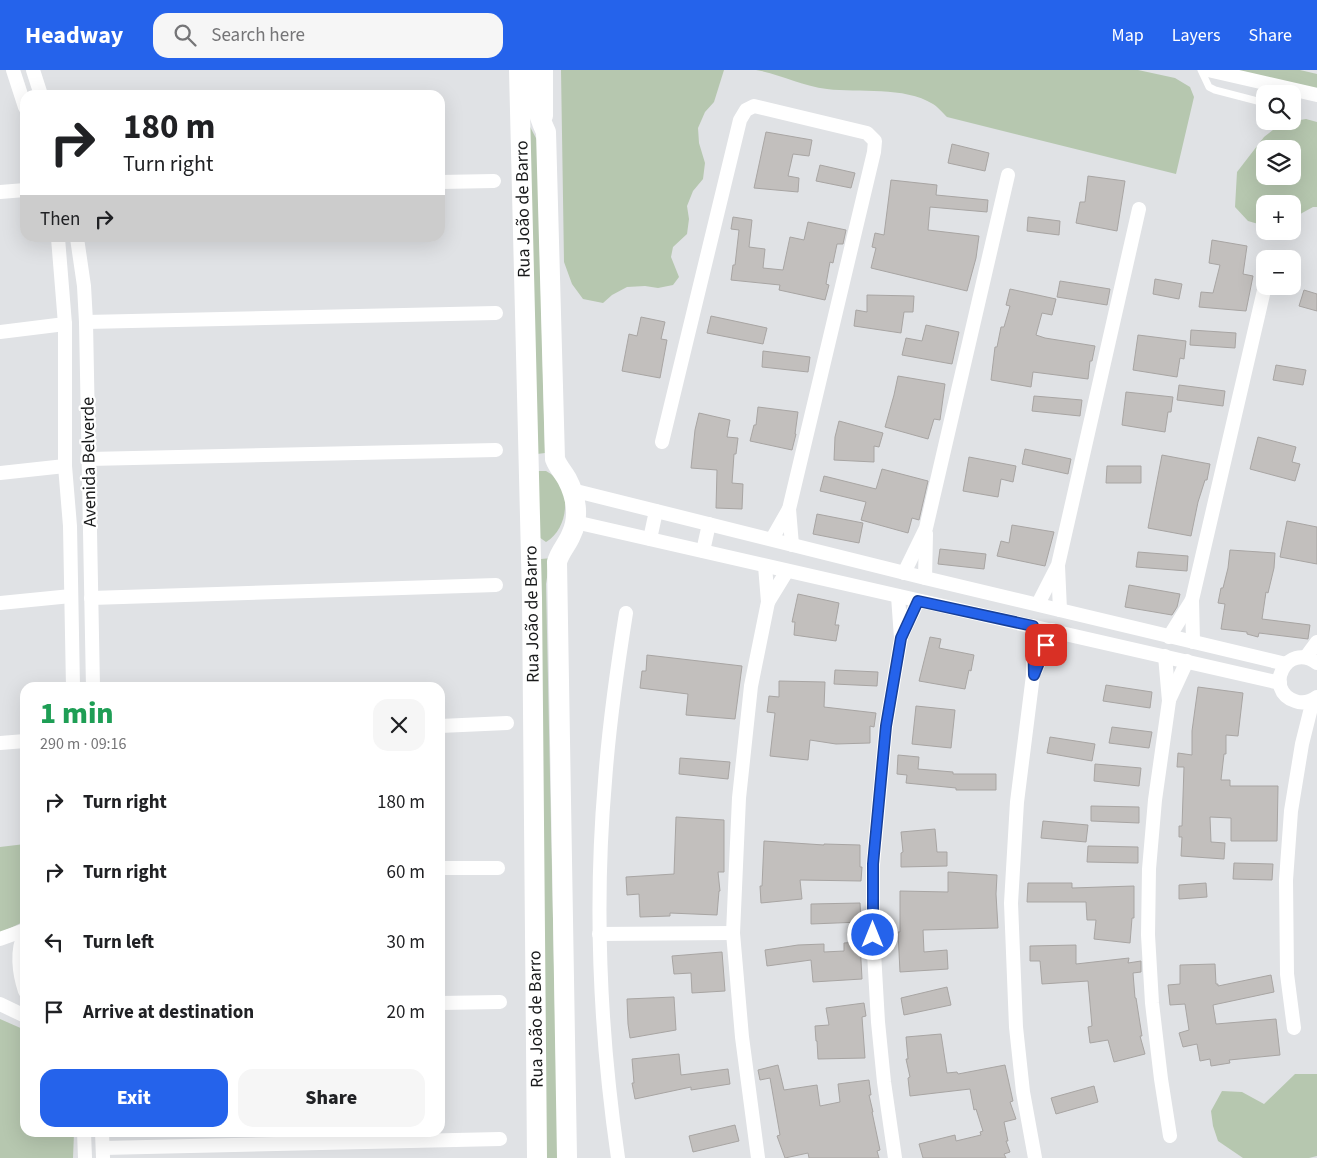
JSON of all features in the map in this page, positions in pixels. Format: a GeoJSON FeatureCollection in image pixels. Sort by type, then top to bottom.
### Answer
{"type":"FeatureCollection","features":[{"type":"Feature","properties":{"kind":"street"},"geometry":{"type":"LineString","coordinates":[[13,70],[20,92]]}},
{"type":"Feature","properties":{"kind":"street"},"geometry":{"type":"LineString","coordinates":[[34,70],[40,90]]}},
{"type":"Feature","properties":{"kind":"street","name":"Rua João de Barro"},"geometry":{"type":"LineString","coordinates":[[519,70],[531,546],[537,1158]]}},
{"type":"Feature","properties":{"kind":"street","name":"Rua João de Barro"},"geometry":{"type":"LineString","coordinates":[[535,70],[538,116],[546,132]]}},
{"type":"Feature","properties":{"kind":"street","name":"Rua João de Barro"},"geometry":{"type":"LineString","coordinates":[[546,70],[555,459],[558,468],[566,477],[572,490],[576,508],[576,522],[557,562],[567,1158]]}},
{"type":"Feature","properties":{"kind":"street"},"geometry":{"type":"LineString","coordinates":[[1208,70],[1267,85]]}},
{"type":"Feature","properties":{"kind":"street"},"geometry":{"type":"LineString","coordinates":[[1301,93],[1317,95]]}},
{"type":"Feature","properties":{"kind":"street"},"geometry":{"type":"LineString","coordinates":[[662,442],[740,120],[746,110],[754,106],[868,133],[875,141],[874,152],[789,509],[772,539]]}},
{"type":"Feature","properties":{"kind":"street"},"geometry":{"type":"LineString","coordinates":[[925,578],[926,528],[1008,176]]}},
{"type":"Feature","properties":{"kind":"street"},"geometry":{"type":"LineString","coordinates":[[445,182],[494,180]]}},
{"type":"Feature","properties":{"kind":"street"},"geometry":{"type":"LineString","coordinates":[[0,192],[20,190]]}},
{"type":"Feature","properties":{"kind":"street"},"geometry":{"type":"LineString","coordinates":[[1038,604],[1058,564],[1139,210]]}},
{"type":"Feature","properties":{"kind":"street","name":"Avenida Belverde"},"geometry":{"type":"LineString","coordinates":[[59,242],[65,324],[65,466],[70,526],[73,682]]}},
{"type":"Feature","properties":{"kind":"street"},"geometry":{"type":"LineString","coordinates":[[64,242],[70,246],[76,242]]}},
{"type":"Feature","properties":{"kind":"street","name":"Avenida Belverde"},"geometry":{"type":"LineString","coordinates":[[78,242],[84,286],[86,322],[93,682]]}},
{"type":"Feature","properties":{"kind":"street"},"geometry":{"type":"LineString","coordinates":[[61,260],[75,271],[84,286]]}},
{"type":"Feature","properties":{"kind":"street"},"geometry":{"type":"LineString","coordinates":[[1193,642],[1192,600],[1263,295]]}},
{"type":"Feature","properties":{"kind":"street"},"geometry":{"type":"LineString","coordinates":[[86,322],[496,313]]}},
{"type":"Feature","properties":{"kind":"street"},"geometry":{"type":"LineString","coordinates":[[0,332],[65,324]]}},
{"type":"Feature","properties":{"kind":"street"},"geometry":{"type":"LineString","coordinates":[[89,459],[496,450]]}},
{"type":"Feature","properties":{"kind":"street"},"geometry":{"type":"LineString","coordinates":[[529,470],[538,464],[544,463],[558,468]]}},
{"type":"Feature","properties":{"kind":"street"},"geometry":{"type":"LineString","coordinates":[[0,473],[65,466]]}},
{"type":"Feature","properties":{"kind":"street"},"geometry":{"type":"LineString","coordinates":[[67,489],[74,508],[79,512],[89,509]]}},
{"type":"Feature","properties":{"kind":"street"},"geometry":{"type":"LineString","coordinates":[[572,490],[904,573],[982,590],[1286,664]]}},
{"type":"Feature","properties":{"kind":"street"},"geometry":{"type":"LineString","coordinates":[[789,509],[792,544]]}},
{"type":"Feature","properties":{"kind":"street"},"geometry":{"type":"LineString","coordinates":[[650,539],[656,511]]}},
{"type":"Feature","properties":{"kind":"street"},"geometry":{"type":"LineString","coordinates":[[576,522],[1280,683]]}},
{"type":"Feature","properties":{"kind":"street"},"geometry":{"type":"LineString","coordinates":[[703,551],[709,524]]}},
{"type":"Feature","properties":{"kind":"street"},"geometry":{"type":"LineString","coordinates":[[70,526],[83,537],[90,556]]}},
{"type":"Feature","properties":{"kind":"street"},"geometry":{"type":"LineString","coordinates":[[904,573],[926,528]]}},
{"type":"Feature","properties":{"kind":"street"},"geometry":{"type":"LineString","coordinates":[[531,546],[544,552],[564,547]]}},
{"type":"Feature","properties":{"kind":"street"},"geometry":{"type":"LineString","coordinates":[[1058,564],[1060,610]]}},
{"type":"Feature","properties":{"kind":"street"},"geometry":{"type":"LineString","coordinates":[[758,1158],[742,1037],[733,933],[739,798],[751,686],[768,602],[765,566]]}},
{"type":"Feature","properties":{"kind":"street"},"geometry":{"type":"LineString","coordinates":[[768,602],[787,571]]}},
{"type":"Feature","properties":{"kind":"street"},"geometry":{"type":"LineString","coordinates":[[91,598],[496,586]]}},
{"type":"Feature","properties":{"kind":"street"},"geometry":{"type":"LineString","coordinates":[[977,614],[982,590]]}},
{"type":"Feature","properties":{"kind":"street"},"geometry":{"type":"LineString","coordinates":[[0,603],[71,596]]}},
{"type":"Feature","properties":{"kind":"street"},"geometry":{"type":"LineString","coordinates":[[895,1158],[878,1022],[873,935],[873,864],[886,726],[901,638],[898,596]]}},
{"type":"Feature","properties":{"kind":"street"},"geometry":{"type":"LineString","coordinates":[[1169,637],[1192,600]]}},
{"type":"Feature","properties":{"kind":"street"},"geometry":{"type":"LineString","coordinates":[[901,638],[918,601]]}},
{"type":"Feature","properties":{"kind":"street"},"geometry":{"type":"LineString","coordinates":[[618,1158],[602,1017],[599,934],[604,783],[613,697],[626,613]]}},
{"type":"Feature","properties":{"kind":"street"},"geometry":{"type":"LineString","coordinates":[[1033,626],[1034,675],[1017,802],[1011,903],[1016,1027],[1023,1092],[1035,1158]]}},
{"type":"Feature","properties":{"kind":"street"},"geometry":{"type":"LineString","coordinates":[[1034,675],[1052,630]]}},
{"type":"Feature","properties":{"kind":"street"},"geometry":{"type":"LineString","coordinates":[[1294,1028],[1287,974],[1286,880],[1291,811],[1310,700],[1292,701],[1282,690],[1280,683],[1281,673],[1286,664],[1295,658],[1311,660],[1317,642]]}},
{"type":"Feature","properties":{"kind":"street"},"geometry":{"type":"LineString","coordinates":[[1165,656],[1169,701],[1155,800],[1149,869],[1148,935],[1152,1003],[1160,1079],[1170,1136]]}},
{"type":"Feature","properties":{"kind":"street"},"geometry":{"type":"LineString","coordinates":[[1169,701],[1187,662]]}},
{"type":"Feature","properties":{"kind":"street"},"geometry":{"type":"LineString","coordinates":[[445,726],[507,723]]}},
{"type":"Feature","properties":{"kind":"street"},"geometry":{"type":"LineString","coordinates":[[0,743],[20,741]]}},
{"type":"Feature","properties":{"kind":"street"},"geometry":{"type":"LineString","coordinates":[[445,868],[498,868]]}},
{"type":"Feature","properties":{"kind":"street"},"geometry":{"type":"LineString","coordinates":[[599,934],[733,933]]}},
{"type":"Feature","properties":{"kind":"street"},"geometry":{"type":"LineString","coordinates":[[0,940],[20,934]]}},
{"type":"Feature","properties":{"kind":"street"},"geometry":{"type":"LineString","coordinates":[[445,1003],[500,1002]]}},
{"type":"Feature","properties":{"kind":"street"},"geometry":{"type":"LineString","coordinates":[[0,1004],[20,1014]]}},
{"type":"Feature","properties":{"kind":"street"},"geometry":{"type":"LineString","coordinates":[[84,1137],[86,1158]]}},
{"type":"Feature","properties":{"kind":"street"},"geometry":{"type":"LineString","coordinates":[[102,1137],[103,1153],[500,1139]]}},
{"type":"Feature","properties":{"kind":"lane"},"geometry":{"type":"LineString","coordinates":[[1201,70],[1209,87],[1256,101]]}},
{"type":"Feature","properties":{"kind":"green space"},"geometry":{"type":"Polygon","coordinates":[[[561,70],[724,70],[714,102],[705,112],[698,128],[699,143],[705,163],[703,179],[693,191],[687,206],[689,219],[687,234],[673,247],[671,257],[679,277],[673,285],[658,288],[645,286],[627,287],[612,295],[603,303],[583,299],[572,284],[564,262],[561,70]]]}},
{"type":"Feature","properties":{"kind":"green space"},"geometry":{"type":"Polygon","coordinates":[[[756,70],[1138,70],[1175,78],[1190,87],[1194,97],[1176,174],[947,117],[933,104],[909,95],[895,92],[827,89],[756,70]]]}},
{"type":"Feature","properties":{"kind":"green space"},"geometry":{"type":"Polygon","coordinates":[[[1227,70],[1300,70],[1317,74],[1317,91],[1301,87],[1301,85],[1291,85],[1227,70]]]}},
{"type":"Feature","properties":{"kind":"green space"},"geometry":{"type":"Polygon","coordinates":[[[1301,120],[1317,122],[1317,207],[1313,207],[1301,214],[1301,195],[1256,195],[1256,223],[1248,221],[1235,207],[1237,172],[1256,147],[1256,185],[1301,185],[1301,140],[1262,140],[1273,130],[1301,130],[1301,120]]]}},
{"type":"Feature","properties":{"kind":"green space"},"geometry":{"type":"Polygon","coordinates":[[[528,123],[537,140],[545,453],[537,454],[528,123]]]}},
{"type":"Feature","properties":{"kind":"green space"},"geometry":{"type":"Polygon","coordinates":[[[538,471],[546,471],[555,477],[564,495],[564,517],[560,527],[546,542],[539,537],[538,471]]]}},
{"type":"Feature","properties":{"kind":"green space"},"geometry":{"type":"Polygon","coordinates":[[[552,558],[546,584],[558,1158],[543,1158],[541,559],[552,558]]]}},
{"type":"Feature","properties":{"kind":"green space"},"geometry":{"type":"Polygon","coordinates":[[[20,845],[20,923],[0,933],[0,847],[20,845]]]}},
{"type":"Feature","properties":{"kind":"green space"},"geometry":{"type":"Polygon","coordinates":[[[0,1019],[20,1028],[20,1137],[74,1137],[73,1158],[0,1158],[0,1019]]]}},
{"type":"Feature","properties":{"kind":"green space"},"geometry":{"type":"Polygon","coordinates":[[[1295,1074],[1317,1074],[1317,1156],[1309,1158],[1243,1158],[1218,1141],[1211,1111],[1222,1091],[1242,1092],[1264,1104],[1295,1074]]]}},
{"type":"Feature","properties":{"kind":"building"},"geometry":{"type":"Polygon","coordinates":[[[766,132],[812,140],[809,156],[793,154],[788,176],[799,178],[798,192],[754,188],[766,132]]]}},
{"type":"Feature","properties":{"kind":"building"},"geometry":{"type":"Polygon","coordinates":[[[952,144],[989,153],[985,171],[948,163],[952,144]]]}},
{"type":"Feature","properties":{"kind":"building"},"geometry":{"type":"Polygon","coordinates":[[[820,165],[855,173],[851,188],[816,181],[820,165]]]}},
{"type":"Feature","properties":{"kind":"building"},"geometry":{"type":"Polygon","coordinates":[[[1088,176],[1125,181],[1117,231],[1076,223],[1080,202],[1085,202],[1088,176]]]}},
{"type":"Feature","properties":{"kind":"building"},"geometry":{"type":"Polygon","coordinates":[[[891,180],[937,185],[936,195],[988,200],[987,212],[930,207],[928,230],[979,236],[976,258],[967,291],[871,268],[876,248],[872,247],[875,233],[884,235],[891,180]]]}},
{"type":"Feature","properties":{"kind":"building"},"geometry":{"type":"Polygon","coordinates":[[[733,217],[752,220],[749,247],[765,249],[763,268],[783,270],[790,237],[804,240],[808,222],[846,230],[843,244],[837,244],[833,263],[830,262],[826,284],[829,285],[825,300],[779,290],[780,285],[731,280],[733,265],[735,265],[739,230],[731,229],[733,217]]]}},
{"type":"Feature","properties":{"kind":"building"},"geometry":{"type":"Polygon","coordinates":[[[1028,217],[1060,221],[1059,235],[1027,231],[1028,217]]]}},
{"type":"Feature","properties":{"kind":"building"},"geometry":{"type":"Polygon","coordinates":[[[1212,240],[1247,246],[1243,274],[1253,276],[1246,311],[1199,307],[1201,292],[1213,293],[1220,265],[1209,263],[1212,240]]]}},
{"type":"Feature","properties":{"kind":"building"},"geometry":{"type":"Polygon","coordinates":[[[1155,279],[1182,284],[1179,299],[1153,294],[1155,279]]]}},
{"type":"Feature","properties":{"kind":"building"},"geometry":{"type":"Polygon","coordinates":[[[1060,281],[1110,289],[1107,305],[1057,297],[1060,281]]]}},
{"type":"Feature","properties":{"kind":"building"},"geometry":{"type":"Polygon","coordinates":[[[1010,289],[1056,299],[1052,315],[1042,313],[1036,335],[1095,346],[1092,361],[1090,361],[1088,379],[1033,372],[1031,387],[991,380],[995,347],[997,347],[1001,327],[1004,327],[1010,306],[1006,305],[1010,289]]]}},
{"type":"Feature","properties":{"kind":"building"},"geometry":{"type":"Polygon","coordinates":[[[1304,290],[1317,294],[1317,311],[1299,306],[1304,290]]]}},
{"type":"Feature","properties":{"kind":"building"},"geometry":{"type":"Polygon","coordinates":[[[867,295],[914,296],[913,312],[904,312],[901,333],[854,326],[856,310],[867,312],[867,295]]]}},
{"type":"Feature","properties":{"kind":"building"},"geometry":{"type":"Polygon","coordinates":[[[711,316],[767,328],[763,344],[707,333],[711,316]]]}},
{"type":"Feature","properties":{"kind":"building"},"geometry":{"type":"Polygon","coordinates":[[[641,317],[665,322],[661,339],[667,340],[660,378],[622,371],[629,334],[637,336],[641,317]]]}},
{"type":"Feature","properties":{"kind":"building"},"geometry":{"type":"Polygon","coordinates":[[[926,325],[959,332],[952,364],[902,355],[906,338],[922,341],[926,325]]]}},
{"type":"Feature","properties":{"kind":"building"},"geometry":{"type":"Polygon","coordinates":[[[1191,330],[1236,333],[1235,348],[1190,345],[1191,330]]]}},
{"type":"Feature","properties":{"kind":"building"},"geometry":{"type":"Polygon","coordinates":[[[1138,335],[1186,341],[1184,359],[1180,358],[1177,377],[1133,370],[1138,335]]]}},
{"type":"Feature","properties":{"kind":"building"},"geometry":{"type":"Polygon","coordinates":[[[763,351],[810,357],[808,372],[762,367],[763,351]]]}},
{"type":"Feature","properties":{"kind":"building"},"geometry":{"type":"Polygon","coordinates":[[[1276,365],[1306,370],[1303,385],[1273,380],[1276,365]]]}},
{"type":"Feature","properties":{"kind":"building"},"geometry":{"type":"Polygon","coordinates":[[[898,376],[945,384],[940,420],[934,419],[928,439],[885,427],[898,376]]]}},
{"type":"Feature","properties":{"kind":"building"},"geometry":{"type":"Polygon","coordinates":[[[1179,385],[1225,391],[1223,406],[1177,400],[1179,385]]]}},
{"type":"Feature","properties":{"kind":"building"},"geometry":{"type":"Polygon","coordinates":[[[1126,392],[1173,397],[1171,412],[1168,412],[1165,432],[1122,425],[1126,392]]]}},
{"type":"Feature","properties":{"kind":"building"},"geometry":{"type":"Polygon","coordinates":[[[1034,396],[1082,400],[1080,416],[1032,411],[1034,396]]]}},
{"type":"Feature","properties":{"kind":"building"},"geometry":{"type":"Polygon","coordinates":[[[758,407],[798,412],[792,450],[750,441],[754,425],[756,425],[758,407]]]}},
{"type":"Feature","properties":{"kind":"building"},"geometry":{"type":"Polygon","coordinates":[[[699,413],[730,420],[727,437],[738,438],[736,454],[734,454],[732,483],[743,484],[742,509],[716,508],[717,470],[691,468],[695,430],[699,413]]]}},
{"type":"Feature","properties":{"kind":"building"},"geometry":{"type":"Polygon","coordinates":[[[839,421],[883,433],[879,447],[874,446],[874,462],[834,460],[835,437],[839,421]]]}},
{"type":"Feature","properties":{"kind":"building"},"geometry":{"type":"Polygon","coordinates":[[[1258,437],[1296,447],[1292,462],[1300,464],[1295,481],[1250,469],[1258,437]]]}},
{"type":"Feature","properties":{"kind":"building"},"geometry":{"type":"Polygon","coordinates":[[[1025,449],[1071,459],[1068,474],[1022,464],[1025,449]]]}},
{"type":"Feature","properties":{"kind":"building"},"geometry":{"type":"Polygon","coordinates":[[[1162,455],[1210,464],[1207,480],[1205,480],[1198,502],[1191,536],[1148,528],[1162,455]]]}},
{"type":"Feature","properties":{"kind":"building"},"geometry":{"type":"Polygon","coordinates":[[[969,457],[1016,466],[1013,482],[1001,479],[998,497],[963,491],[969,457]]]}},
{"type":"Feature","properties":{"kind":"building"},"geometry":{"type":"Polygon","coordinates":[[[1107,466],[1141,466],[1141,483],[1106,483],[1107,466]]]}},
{"type":"Feature","properties":{"kind":"building"},"geometry":{"type":"Polygon","coordinates":[[[882,469],[928,481],[919,520],[912,518],[908,533],[861,520],[866,502],[820,491],[824,476],[876,489],[882,469]]]}},
{"type":"Feature","properties":{"kind":"building"},"geometry":{"type":"Polygon","coordinates":[[[817,514],[863,523],[859,543],[813,534],[817,514]]]}},
{"type":"Feature","properties":{"kind":"building"},"geometry":{"type":"Polygon","coordinates":[[[1287,521],[1317,527],[1317,564],[1280,557],[1287,521]]]}},
{"type":"Feature","properties":{"kind":"building"},"geometry":{"type":"Polygon","coordinates":[[[1012,525],[1054,532],[1045,566],[997,556],[1001,541],[1009,543],[1012,525]]]}},
{"type":"Feature","properties":{"kind":"building"},"geometry":{"type":"Polygon","coordinates":[[[940,549],[986,554],[984,569],[938,564],[940,549]]]}},
{"type":"Feature","properties":{"kind":"building"},"geometry":{"type":"Polygon","coordinates":[[[1230,550],[1275,553],[1274,568],[1268,593],[1266,592],[1262,619],[1310,625],[1308,639],[1259,633],[1258,637],[1247,634],[1247,632],[1221,629],[1225,604],[1218,603],[1228,568],[1230,550]]]}},
{"type":"Feature","properties":{"kind":"building"},"geometry":{"type":"Polygon","coordinates":[[[1138,552],[1188,556],[1187,571],[1136,567],[1138,552]]]}},
{"type":"Feature","properties":{"kind":"building"},"geometry":{"type":"Polygon","coordinates":[[[1129,585],[1180,594],[1177,607],[1172,615],[1125,607],[1129,585]]]}},
{"type":"Feature","properties":{"kind":"building"},"geometry":{"type":"Polygon","coordinates":[[[798,594],[839,603],[835,625],[839,625],[836,641],[794,635],[795,622],[792,622],[798,594]]]}},
{"type":"Feature","properties":{"kind":"building"},"geometry":{"type":"Polygon","coordinates":[[[930,637],[941,639],[939,648],[974,655],[965,689],[919,681],[930,637]]]}},
{"type":"Feature","properties":{"kind":"building"},"geometry":{"type":"Polygon","coordinates":[[[647,655],[742,666],[735,719],[686,715],[688,694],[640,688],[642,671],[646,671],[647,655]]]}},
{"type":"Feature","properties":{"kind":"building"},"geometry":{"type":"Polygon","coordinates":[[[835,670],[878,672],[877,686],[834,684],[835,670]]]}},
{"type":"Feature","properties":{"kind":"building"},"geometry":{"type":"Polygon","coordinates":[[[779,681],[825,682],[824,707],[876,713],[874,727],[870,726],[870,743],[836,744],[810,740],[808,760],[770,756],[775,713],[767,712],[769,696],[779,697],[779,681]]]}},
{"type":"Feature","properties":{"kind":"building"},"geometry":{"type":"Polygon","coordinates":[[[1106,685],[1152,692],[1150,708],[1103,701],[1106,685]]]}},
{"type":"Feature","properties":{"kind":"building"},"geometry":{"type":"Polygon","coordinates":[[[1198,687],[1243,693],[1238,736],[1226,735],[1226,754],[1224,754],[1221,780],[1230,780],[1230,786],[1278,786],[1277,841],[1231,841],[1231,818],[1210,817],[1211,842],[1225,843],[1224,859],[1181,856],[1182,837],[1179,837],[1179,826],[1182,826],[1184,767],[1177,767],[1178,753],[1192,755],[1192,731],[1198,687]]]}},
{"type":"Feature","properties":{"kind":"building"},"geometry":{"type":"Polygon","coordinates":[[[916,706],[955,710],[951,748],[912,744],[916,706]]]}},
{"type":"Feature","properties":{"kind":"building"},"geometry":{"type":"Polygon","coordinates":[[[1112,727],[1152,732],[1149,748],[1109,743],[1112,727]]]}},
{"type":"Feature","properties":{"kind":"building"},"geometry":{"type":"Polygon","coordinates":[[[1050,737],[1095,744],[1092,761],[1047,753],[1050,737]]]}},
{"type":"Feature","properties":{"kind":"building"},"geometry":{"type":"Polygon","coordinates":[[[898,755],[919,757],[918,769],[953,772],[953,774],[996,774],[996,790],[956,790],[956,788],[906,783],[907,775],[897,774],[898,755]]]}},
{"type":"Feature","properties":{"kind":"building"},"geometry":{"type":"Polygon","coordinates":[[[680,758],[730,762],[728,779],[679,774],[680,758]]]}},
{"type":"Feature","properties":{"kind":"building"},"geometry":{"type":"Polygon","coordinates":[[[1095,764],[1141,768],[1139,786],[1094,781],[1095,764]]]}},
{"type":"Feature","properties":{"kind":"building"},"geometry":{"type":"Polygon","coordinates":[[[1091,806],[1139,807],[1139,823],[1091,821],[1091,806]]]}},
{"type":"Feature","properties":{"kind":"building"},"geometry":{"type":"Polygon","coordinates":[[[676,817],[724,820],[724,872],[718,872],[720,891],[717,915],[670,913],[670,916],[640,917],[639,894],[627,895],[626,877],[674,874],[676,817]]]}},
{"type":"Feature","properties":{"kind":"building"},"geometry":{"type":"Polygon","coordinates":[[[1043,821],[1088,825],[1086,842],[1041,838],[1043,821]]]}},
{"type":"Feature","properties":{"kind":"building"},"geometry":{"type":"Polygon","coordinates":[[[935,829],[937,852],[947,852],[947,866],[901,867],[901,853],[903,852],[901,832],[935,829]]]}},
{"type":"Feature","properties":{"kind":"building"},"geometry":{"type":"Polygon","coordinates":[[[764,841],[860,845],[861,881],[800,880],[802,899],[761,903],[760,886],[762,886],[764,841]]]}},
{"type":"Feature","properties":{"kind":"building"},"geometry":{"type":"Polygon","coordinates":[[[1088,846],[1138,847],[1138,863],[1087,862],[1088,846]]]}},
{"type":"Feature","properties":{"kind":"building"},"geometry":{"type":"Polygon","coordinates":[[[1234,863],[1273,864],[1272,880],[1233,879],[1234,863]]]}},
{"type":"Feature","properties":{"kind":"building"},"geometry":{"type":"Polygon","coordinates":[[[948,872],[997,875],[998,928],[923,930],[924,952],[947,950],[948,969],[900,972],[898,932],[900,932],[900,891],[948,892],[948,872]]]}},
{"type":"Feature","properties":{"kind":"building"},"geometry":{"type":"Polygon","coordinates":[[[1028,883],[1072,883],[1072,888],[1134,886],[1134,918],[1132,918],[1130,943],[1094,939],[1096,920],[1087,920],[1086,902],[1027,902],[1028,883]]]}},
{"type":"Feature","properties":{"kind":"building"},"geometry":{"type":"Polygon","coordinates":[[[1206,883],[1207,897],[1179,899],[1179,885],[1206,883]]]}},
{"type":"Feature","properties":{"kind":"building"},"geometry":{"type":"Polygon","coordinates":[[[860,903],[861,922],[811,924],[811,904],[860,903]]]}},
{"type":"Feature","properties":{"kind":"building"},"geometry":{"type":"Polygon","coordinates":[[[860,942],[862,979],[813,982],[811,960],[767,966],[765,950],[798,945],[824,944],[824,952],[844,951],[844,943],[860,942]]]}},
{"type":"Feature","properties":{"kind":"building"},"geometry":{"type":"Polygon","coordinates":[[[1076,945],[1076,964],[1129,958],[1128,963],[1141,961],[1141,972],[1133,973],[1135,998],[1142,1036],[1140,1036],[1145,1054],[1114,1062],[1108,1040],[1090,1043],[1088,1027],[1092,1026],[1088,981],[1042,984],[1040,961],[1030,961],[1030,946],[1076,945]]]}},
{"type":"Feature","properties":{"kind":"building"},"geometry":{"type":"Polygon","coordinates":[[[722,952],[725,991],[692,993],[691,973],[674,974],[672,956],[722,952]]]}},
{"type":"Feature","properties":{"kind":"building"},"geometry":{"type":"Polygon","coordinates":[[[1215,964],[1216,984],[1218,986],[1271,975],[1274,992],[1213,1005],[1216,1024],[1276,1019],[1280,1055],[1229,1060],[1230,1063],[1211,1066],[1210,1059],[1200,1061],[1197,1044],[1183,1047],[1179,1033],[1189,1030],[1185,1004],[1170,1005],[1168,985],[1180,984],[1180,965],[1215,964]]]}},
{"type":"Feature","properties":{"kind":"building"},"geometry":{"type":"Polygon","coordinates":[[[947,987],[951,1005],[904,1015],[901,998],[947,987]]]}},
{"type":"Feature","properties":{"kind":"building"},"geometry":{"type":"Polygon","coordinates":[[[674,997],[676,1030],[630,1038],[627,999],[674,997]]]}},
{"type":"Feature","properties":{"kind":"building"},"geometry":{"type":"Polygon","coordinates":[[[864,1003],[866,1016],[862,1017],[865,1058],[818,1059],[815,1026],[829,1025],[826,1008],[864,1003]]]}},
{"type":"Feature","properties":{"kind":"building"},"geometry":{"type":"Polygon","coordinates":[[[941,1034],[947,1073],[957,1072],[958,1074],[1005,1065],[1013,1101],[1010,1102],[1016,1119],[1004,1122],[1008,1141],[1006,1141],[1010,1152],[1004,1154],[1006,1158],[923,1158],[919,1144],[955,1135],[956,1141],[981,1135],[980,1132],[983,1131],[976,1109],[974,1110],[970,1089],[910,1096],[906,1037],[941,1034]]]}},
{"type":"Feature","properties":{"kind":"building"},"geometry":{"type":"Polygon","coordinates":[[[679,1054],[681,1075],[728,1069],[730,1084],[691,1090],[691,1087],[635,1099],[632,1083],[634,1083],[632,1059],[679,1054]]]}},
{"type":"Feature","properties":{"kind":"building"},"geometry":{"type":"Polygon","coordinates":[[[778,1065],[784,1090],[817,1085],[820,1106],[840,1102],[838,1084],[869,1080],[871,1095],[869,1095],[880,1150],[877,1151],[879,1158],[809,1158],[808,1153],[785,1158],[777,1136],[780,1135],[770,1078],[760,1080],[758,1070],[778,1065]]]}},
{"type":"Feature","properties":{"kind":"building"},"geometry":{"type":"Polygon","coordinates":[[[1094,1086],[1098,1102],[1056,1114],[1051,1098],[1094,1086]]]}},
{"type":"Feature","properties":{"kind":"building"},"geometry":{"type":"Polygon","coordinates":[[[735,1125],[739,1141],[693,1152],[689,1136],[735,1125]]]}},
{"type":"Feature","properties":{"kind":"route"},"geometry":{"type":"LineString","coordinates":[[873,935],[873,864],[886,726],[901,638],[918,601],[1033,626],[1034,675],[1046,645]]}}]}
